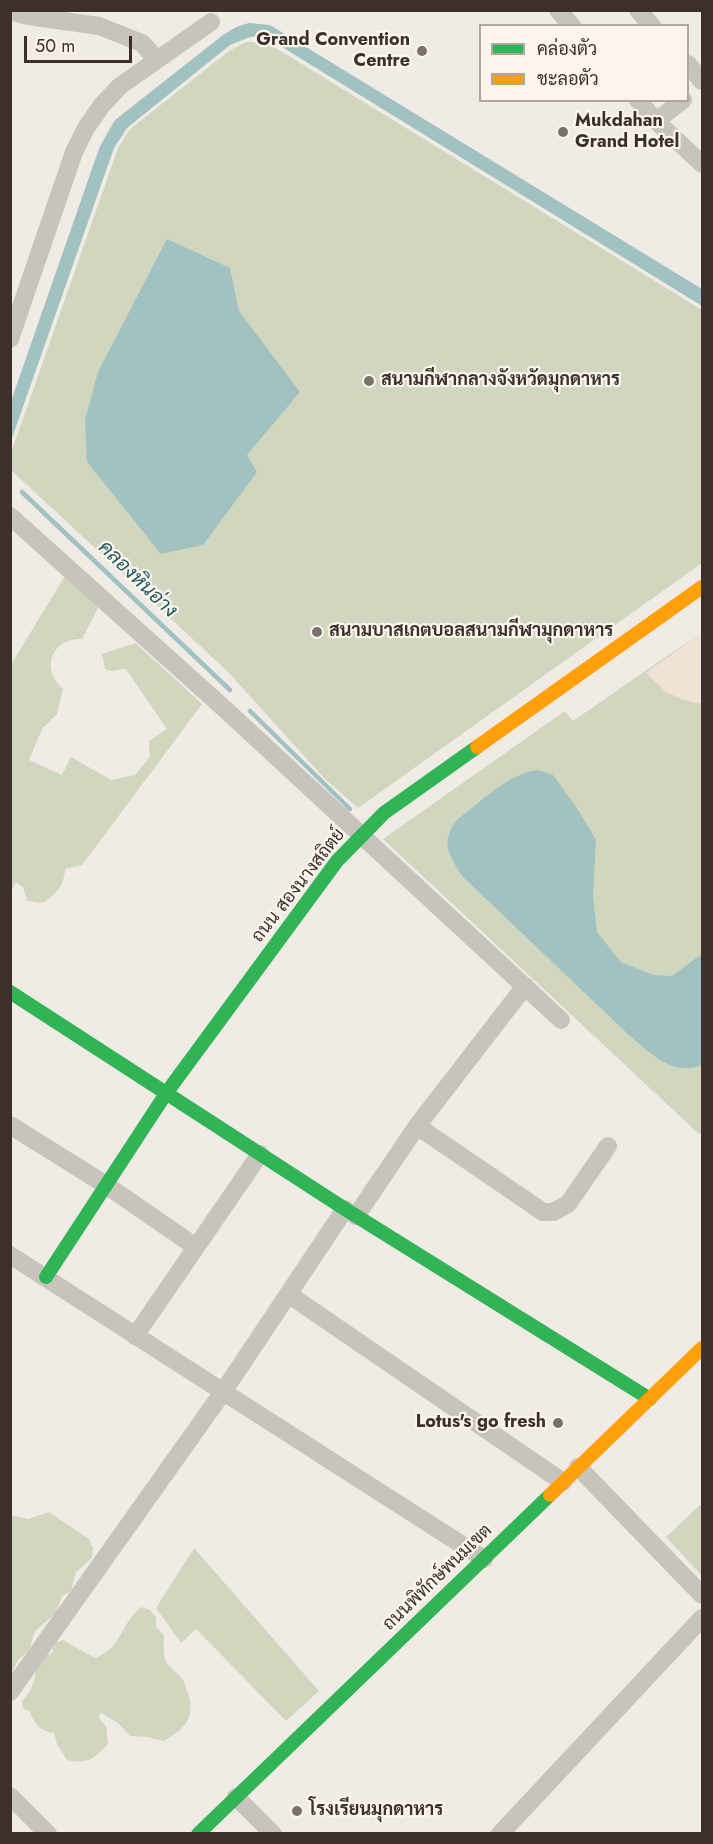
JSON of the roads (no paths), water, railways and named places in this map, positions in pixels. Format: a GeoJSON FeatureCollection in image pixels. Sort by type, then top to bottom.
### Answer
{"type":"FeatureCollection","features":[{"type":"Feature","properties":{"kind":"street"},"geometry":{"type":"LineString","coordinates":[[558,10],[570,24]]}},
{"type":"Feature","properties":{"kind":"street"},"geometry":{"type":"LineString","coordinates":[[638,10],[650,24]]}},
{"type":"Feature","properties":{"kind":"street"},"geometry":{"type":"LineString","coordinates":[[10,11],[28,16],[99,26],[142,43],[156,59]]}},
{"type":"Feature","properties":{"kind":"street"},"geometry":{"type":"LineString","coordinates":[[10,339],[74,152],[86,128],[102,105],[120,86],[211,22]]}},
{"type":"Feature","properties":{"kind":"street"},"geometry":{"type":"LineString","coordinates":[[689,66],[702,81]]}},
{"type":"Feature","properties":{"kind":"street"},"geometry":{"type":"LineString","coordinates":[[689,95],[702,85]]}},
{"type":"Feature","properties":{"kind":"street"},"geometry":{"type":"LineString","coordinates":[[640,102],[656,122],[702,164]]}},
{"type":"Feature","properties":{"kind":"street"},"geometry":{"type":"LineString","coordinates":[[656,122],[681,102]]}},
{"type":"Feature","properties":{"kind":"street"},"geometry":{"type":"LineString","coordinates":[[10,516],[227,711],[561,1020]]}},
{"type":"Feature","properties":{"kind":"street","name":"ถนน สองนางสถิตย์"},"geometry":{"type":"LineString","coordinates":[[46,1277],[167,1092],[337,861],[360,836],[384,813],[702,587]]}},
{"type":"Feature","properties":{"kind":"street"},"geometry":{"type":"LineString","coordinates":[[10,1692],[223,1392],[288,1294],[525,986]]}},
{"type":"Feature","properties":{"kind":"street"},"geometry":{"type":"LineString","coordinates":[[10,992],[350,1212],[650,1399]]}},
{"type":"Feature","properties":{"kind":"street"},"geometry":{"type":"LineString","coordinates":[[10,1125],[106,1185],[196,1247]]}},
{"type":"Feature","properties":{"kind":"street"},"geometry":{"type":"LineString","coordinates":[[417,1126],[543,1212],[553,1212],[568,1204],[608,1146]]}},
{"type":"Feature","properties":{"kind":"street"},"geometry":{"type":"LineString","coordinates":[[135,1336],[260,1154]]}},
{"type":"Feature","properties":{"kind":"street"},"geometry":{"type":"LineString","coordinates":[[10,1255],[484,1559]]}},
{"type":"Feature","properties":{"kind":"street"},"geometry":{"type":"LineString","coordinates":[[288,1294],[563,1482]]}},
{"type":"Feature","properties":{"kind":"street","name":"ถนนพิทักษ์พนมเขต"},"geometry":{"type":"LineString","coordinates":[[198,1833],[702,1348]]}},
{"type":"Feature","properties":{"kind":"street"},"geometry":{"type":"LineString","coordinates":[[578,1467],[702,1595]]}},
{"type":"Feature","properties":{"kind":"street"},"geometry":{"type":"LineString","coordinates":[[500,1833],[702,1618]]}},
{"type":"Feature","properties":{"kind":"street"},"geometry":{"type":"LineString","coordinates":[[10,1796],[48,1833]]}},
{"type":"Feature","properties":{"kind":"street"},"geometry":{"type":"LineString","coordinates":[[236,1797],[273,1833]]}},
{"type":"Feature","properties":{"kind":"water"},"geometry":{"type":"Polygon","coordinates":[[[249,23],[270,25],[702,289],[702,306],[269,39],[260,36],[250,37],[230,45],[127,128],[114,148],[11,441],[11,401],[100,146],[115,120],[223,35],[236,27],[249,23]]]}},
{"type":"Feature","properties":{"kind":"water"},"geometry":{"type":"Polygon","coordinates":[[[167,239],[230,268],[239,311],[300,392],[247,455],[257,472],[203,545],[161,554],[87,462],[85,420],[98,372],[167,239]]]}},
{"type":"Feature","properties":{"kind":"water"},"geometry":{"type":"Polygon","coordinates":[[[538,770],[553,775],[577,808],[596,840],[593,896],[597,932],[621,962],[653,975],[672,976],[702,954],[702,1065],[691,1068],[672,1066],[645,1049],[463,877],[454,863],[448,849],[448,842],[457,820],[505,783],[538,770]]]}},
{"type":"Feature","properties":{"kind":"waterway","name":"คลองหินอ่าง"},"geometry":{"type":"LineString","coordinates":[[22,492],[230,690]]}},
{"type":"Feature","properties":{"kind":"waterway","name":"คลองหินอ่าง"},"geometry":{"type":"LineString","coordinates":[[250,711],[350,809]]}},
{"type":"Feature","properties":{"kind":"place","name":"Grand Convention Centre"},"geometry":{"type":"Point","coordinates":[422,51]}},
{"type":"Feature","properties":{"kind":"place","name":"Mukdahan Grand Hotel"},"geometry":{"type":"Point","coordinates":[563,132]}},
{"type":"Feature","properties":{"kind":"place","name":"สนามกีฬากลางจังหวัดมุกดาหาร"},"geometry":{"type":"Point","coordinates":[369,381]}},
{"type":"Feature","properties":{"kind":"place","name":"สนามบาสเกตบอลสนามกีฬามุกดาหาร"},"geometry":{"type":"Point","coordinates":[317,632]}},
{"type":"Feature","properties":{"kind":"place","name":"Lotus's go fresh"},"geometry":{"type":"Point","coordinates":[558,1423]}},
{"type":"Feature","properties":{"kind":"place","name":"โรงเรียนมุกดาหาร"},"geometry":{"type":"Point","coordinates":[297,1811]}}]}
